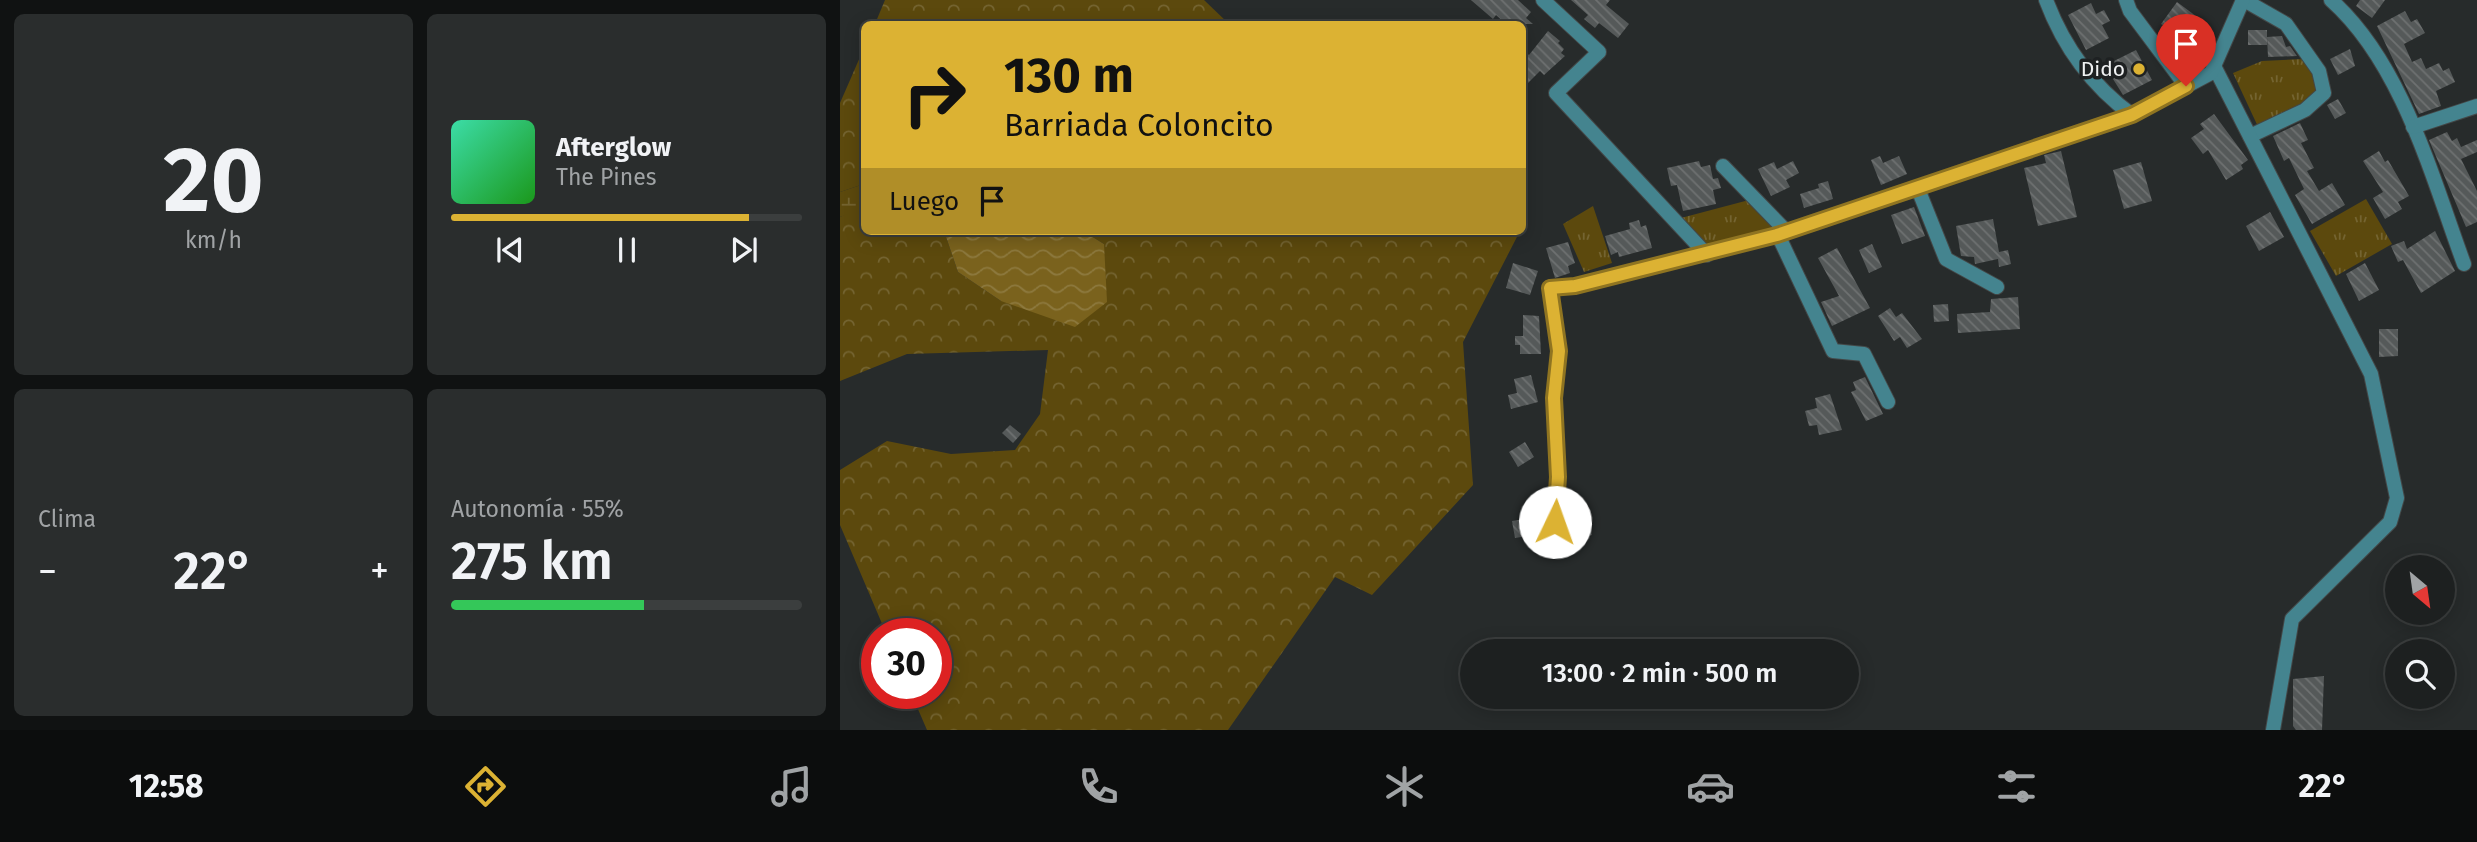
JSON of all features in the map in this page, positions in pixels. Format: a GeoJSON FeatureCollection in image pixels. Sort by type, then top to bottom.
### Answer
{"type":"FeatureCollection","features":[{"type":"Feature","properties":{"kind":"street"},"geometry":{"type":"LineString","coordinates":[[1543,0],[1599,52],[1556,93],[1707,255]]}},
{"type":"Feature","properties":{"kind":"street"},"geometry":{"type":"LineString","coordinates":[[2046,0],[2058,32],[2102,93],[2132,115]]}},
{"type":"Feature","properties":{"kind":"street"},"geometry":{"type":"LineString","coordinates":[[2126,0],[2130,11],[2186,86]]}},
{"type":"Feature","properties":{"kind":"street"},"geometry":{"type":"LineString","coordinates":[[1555,522],[1558,477],[1554,398],[1559,351],[1550,288],[1575,286],[1782,234],[2132,115],[2211,73],[2244,0],[2286,24],[2319,71],[2324,93],[2305,110],[2250,136]]}},
{"type":"Feature","properties":{"kind":"street"},"geometry":{"type":"LineString","coordinates":[[2331,0],[2372,46],[2413,128],[2464,264]]}},
{"type":"Feature","properties":{"kind":"street"},"geometry":{"type":"LineString","coordinates":[[2214,66],[2371,374],[2397,498],[2390,522],[2292,619],[2273,730]]}},
{"type":"Feature","properties":{"kind":"street"},"geometry":{"type":"LineString","coordinates":[[2413,128],[2477,106]]}},
{"type":"Feature","properties":{"kind":"street"},"geometry":{"type":"LineString","coordinates":[[1723,166],[1782,234],[1833,351],[1864,354],[1888,402]]}},
{"type":"Feature","properties":{"kind":"street"},"geometry":{"type":"LineString","coordinates":[[1918,189],[1946,259],[1997,287]]}},
{"type":"Feature","properties":{"kind":"green space"},"geometry":{"type":"Polygon","coordinates":[[[885,0],[1204,0],[1226,21],[876,21],[885,0]]]}},
{"type":"Feature","properties":{"kind":"green space"},"geometry":{"type":"Polygon","coordinates":[[[861,55],[861,185],[840,192],[840,103],[861,55]]]}},
{"type":"Feature","properties":{"kind":"green space"},"geometry":{"type":"Polygon","coordinates":[[[2303,59],[2315,73],[2318,92],[2304,109],[2260,131],[2233,73],[2262,61],[2303,59]]]}},
{"type":"Feature","properties":{"kind":"green space"},"geometry":{"type":"Polygon","coordinates":[[[861,185],[861,210],[840,217],[840,192],[861,185]]]}},
{"type":"Feature","properties":{"kind":"green space"},"geometry":{"type":"Polygon","coordinates":[[[2366,199],[2392,244],[2336,276],[2310,231],[2366,199]]]}},
{"type":"Feature","properties":{"kind":"green space"},"geometry":{"type":"Polygon","coordinates":[[[1749,200],[1777,230],[1707,250],[1681,218],[1749,200]]]}},
{"type":"Feature","properties":{"kind":"green space"},"geometry":{"type":"Polygon","coordinates":[[[1593,206],[1612,263],[1584,272],[1563,224],[1593,206]]]}},
{"type":"Feature","properties":{"kind":"green space"},"geometry":{"type":"Polygon","coordinates":[[[861,207],[861,235],[945,235],[958,272],[1001,301],[1104,244],[1089,235],[1518,235],[1463,342],[1473,485],[1372,595],[1335,577],[1228,730],[927,730],[918,709],[952,709],[952,618],[880,618],[840,525],[840,470],[887,441],[951,454],[1015,450],[1040,414],[1048,350],[907,354],[840,381],[840,217],[861,207]]]}},
{"type":"Feature","properties":{"kind":"water"},"geometry":{"type":"Polygon","coordinates":[[[945,235],[1089,235],[1104,244],[1107,302],[1075,327],[1001,301],[958,272],[945,235]]]}},
{"type":"Feature","properties":{"kind":"building"},"geometry":{"type":"Polygon","coordinates":[[[1471,0],[1518,0],[1531,12],[1526,18],[1533,24],[1526,24],[1526,21],[1503,21],[1496,15],[1493,19],[1471,0]]]}},
{"type":"Feature","properties":{"kind":"building"},"geometry":{"type":"Polygon","coordinates":[[[1571,0],[1610,0],[1606,5],[1629,24],[1618,38],[1599,23],[1595,28],[1584,19],[1588,15],[1571,0]]]}},
{"type":"Feature","properties":{"kind":"building"},"geometry":{"type":"Polygon","coordinates":[[[2360,0],[2385,0],[2372,18],[2356,6],[2360,0]]]}},
{"type":"Feature","properties":{"kind":"building"},"geometry":{"type":"Polygon","coordinates":[[[2177,2],[2200,19],[2189,34],[2195,38],[2188,48],[2167,33],[2170,30],[2161,24],[2177,2]]]}},
{"type":"Feature","properties":{"kind":"building"},"geometry":{"type":"Polygon","coordinates":[[[2091,3],[2096,14],[2104,10],[2110,21],[2102,25],[2109,38],[2086,50],[2068,15],[2091,3]]]}},
{"type":"Feature","properties":{"kind":"building"},"geometry":{"type":"Polygon","coordinates":[[[2405,11],[2411,22],[2417,19],[2425,33],[2404,44],[2412,62],[2421,58],[2426,69],[2439,63],[2443,71],[2449,68],[2455,82],[2436,91],[2441,106],[2419,114],[2377,26],[2405,11]]]}},
{"type":"Feature","properties":{"kind":"building"},"geometry":{"type":"Polygon","coordinates":[[[2248,30],[2267,30],[2267,45],[2248,45],[2248,30]]]}},
{"type":"Feature","properties":{"kind":"building"},"geometry":{"type":"Polygon","coordinates":[[[1548,31],[1560,41],[1558,43],[1564,49],[1561,53],[1565,56],[1544,75],[1540,71],[1526,85],[1526,52],[1529,55],[1548,31]]]}},
{"type":"Feature","properties":{"kind":"building"},"geometry":{"type":"Polygon","coordinates":[[[2282,36],[2286,47],[2290,46],[2297,56],[2268,57],[2267,37],[2282,36]]]}},
{"type":"Feature","properties":{"kind":"building"},"geometry":{"type":"Polygon","coordinates":[[[2350,49],[2355,66],[2338,75],[2330,59],[2350,49]]]}},
{"type":"Feature","properties":{"kind":"building"},"geometry":{"type":"Polygon","coordinates":[[[2136,50],[2152,80],[2123,95],[2108,71],[2111,69],[2108,64],[2136,50]]]}},
{"type":"Feature","properties":{"kind":"building"},"geometry":{"type":"Polygon","coordinates":[[[2338,99],[2346,113],[2335,119],[2327,105],[2338,99]]]}},
{"type":"Feature","properties":{"kind":"building"},"geometry":{"type":"Polygon","coordinates":[[[2214,114],[2248,160],[2241,165],[2243,169],[2226,180],[2208,150],[2203,154],[2191,138],[2204,129],[2200,124],[2214,114]]]}},
{"type":"Feature","properties":{"kind":"building"},"geometry":{"type":"Polygon","coordinates":[[[2300,123],[2308,140],[2301,143],[2314,168],[2307,171],[2319,191],[2332,183],[2345,205],[2312,224],[2295,195],[2304,189],[2289,158],[2284,161],[2273,136],[2300,123]]]}},
{"type":"Feature","properties":{"kind":"building"},"geometry":{"type":"Polygon","coordinates":[[[2447,132],[2452,141],[2457,138],[2461,147],[2477,140],[2477,152],[2461,159],[2477,191],[2477,222],[2466,227],[2429,140],[2447,132]]]}},
{"type":"Feature","properties":{"kind":"building"},"geometry":{"type":"Polygon","coordinates":[[[2061,151],[2077,217],[2038,226],[2024,168],[2046,163],[2044,155],[2061,151]]]}},
{"type":"Feature","properties":{"kind":"building"},"geometry":{"type":"Polygon","coordinates":[[[2379,151],[2385,162],[2388,160],[2409,196],[2398,202],[2402,209],[2385,219],[2373,198],[2383,192],[2363,161],[2379,151]]]}},
{"type":"Feature","properties":{"kind":"building"},"geometry":{"type":"Polygon","coordinates":[[[1880,156],[1883,163],[1899,156],[1907,174],[1881,185],[1871,160],[1880,156]]]}},
{"type":"Feature","properties":{"kind":"building"},"geometry":{"type":"Polygon","coordinates":[[[1699,161],[1701,167],[1710,165],[1713,179],[1718,178],[1721,188],[1713,190],[1716,204],[1683,211],[1677,185],[1671,186],[1667,168],[1699,161]]]}},
{"type":"Feature","properties":{"kind":"building"},"geometry":{"type":"Polygon","coordinates":[[[1793,161],[1799,173],[1786,180],[1790,187],[1771,196],[1758,169],[1774,162],[1777,169],[1793,161]]]}},
{"type":"Feature","properties":{"kind":"building"},"geometry":{"type":"Polygon","coordinates":[[[2141,162],[2152,201],[2124,209],[2113,170],[2141,162]]]}},
{"type":"Feature","properties":{"kind":"building"},"geometry":{"type":"Polygon","coordinates":[[[1828,181],[1833,199],[1804,208],[1800,194],[1819,188],[1818,184],[1828,181]]]}},
{"type":"Feature","properties":{"kind":"building"},"geometry":{"type":"Polygon","coordinates":[[[1914,207],[1925,236],[1902,244],[1891,215],[1914,207]]]}},
{"type":"Feature","properties":{"kind":"building"},"geometry":{"type":"Polygon","coordinates":[[[2270,212],[2284,237],[2259,251],[2246,226],[2270,212]]]}},
{"type":"Feature","properties":{"kind":"building"},"geometry":{"type":"Polygon","coordinates":[[[1993,219],[1999,252],[2008,250],[2011,264],[1999,267],[1998,259],[1975,264],[1974,257],[1961,256],[1956,226],[1993,219]]]}},
{"type":"Feature","properties":{"kind":"building"},"geometry":{"type":"Polygon","coordinates":[[[1639,220],[1641,227],[1646,225],[1652,248],[1619,257],[1618,252],[1611,255],[1605,236],[1630,229],[1629,223],[1639,220]]]}},
{"type":"Feature","properties":{"kind":"building"},"geometry":{"type":"Polygon","coordinates":[[[2435,231],[2455,271],[2421,293],[2403,260],[2398,262],[2391,246],[2404,241],[2407,249],[2435,231]]]}},
{"type":"Feature","properties":{"kind":"building"},"geometry":{"type":"Polygon","coordinates":[[[1568,242],[1575,263],[1568,266],[1570,273],[1555,278],[1546,248],[1568,242]]]}},
{"type":"Feature","properties":{"kind":"building"},"geometry":{"type":"Polygon","coordinates":[[[1872,244],[1882,267],[1869,273],[1859,250],[1872,244]]]}},
{"type":"Feature","properties":{"kind":"building"},"geometry":{"type":"Polygon","coordinates":[[[1837,248],[1870,308],[1832,326],[1821,302],[1839,296],[1818,258],[1837,248]]]}},
{"type":"Feature","properties":{"kind":"building"},"geometry":{"type":"Polygon","coordinates":[[[1513,263],[1538,271],[1530,295],[1506,288],[1513,263]]]}},
{"type":"Feature","properties":{"kind":"building"},"geometry":{"type":"Polygon","coordinates":[[[2365,263],[2379,290],[2359,301],[2346,274],[2365,263]]]}},
{"type":"Feature","properties":{"kind":"building"},"geometry":{"type":"Polygon","coordinates":[[[2018,297],[2020,329],[1958,333],[1957,314],[1990,312],[1991,299],[2018,297]]]}},
{"type":"Feature","properties":{"kind":"building"},"geometry":{"type":"Polygon","coordinates":[[[1948,304],[1949,321],[1934,322],[1933,305],[1948,304]]]}},
{"type":"Feature","properties":{"kind":"building"},"geometry":{"type":"Polygon","coordinates":[[[1890,308],[1896,317],[1902,313],[1922,339],[1907,348],[1900,337],[1894,341],[1878,316],[1890,308]]]}},
{"type":"Feature","properties":{"kind":"building"},"geometry":{"type":"Polygon","coordinates":[[[1523,315],[1539,316],[1541,354],[1520,354],[1520,345],[1515,345],[1515,336],[1523,336],[1523,315]]]}},
{"type":"Feature","properties":{"kind":"building"},"geometry":{"type":"Polygon","coordinates":[[[2379,329],[2398,329],[2398,356],[2379,357],[2379,329]]]}},
{"type":"Feature","properties":{"kind":"building"},"geometry":{"type":"Polygon","coordinates":[[[1531,375],[1538,402],[1511,409],[1508,395],[1517,393],[1514,379],[1531,375]]]}},
{"type":"Feature","properties":{"kind":"building"},"geometry":{"type":"Polygon","coordinates":[[[1865,377],[1883,414],[1866,421],[1851,392],[1856,390],[1853,382],[1865,377]]]}},
{"type":"Feature","properties":{"kind":"building"},"geometry":{"type":"Polygon","coordinates":[[[1830,394],[1842,430],[1819,435],[1817,425],[1809,426],[1805,411],[1817,408],[1815,398],[1830,394]]]}},
{"type":"Feature","properties":{"kind":"building"},"geometry":{"type":"Polygon","coordinates":[[[1010,425],[1021,434],[1013,443],[1002,433],[1010,425]]]}},
{"type":"Feature","properties":{"kind":"building"},"geometry":{"type":"Polygon","coordinates":[[[1525,442],[1534,457],[1518,467],[1509,452],[1525,442]]]}},
{"type":"Feature","properties":{"kind":"building"},"geometry":{"type":"Polygon","coordinates":[[[1531,495],[1547,495],[1546,519],[1530,519],[1531,495]]]}},
{"type":"Feature","properties":{"kind":"building"},"geometry":{"type":"Polygon","coordinates":[[[1587,517],[1592,535],[1572,541],[1567,523],[1587,517]]]}},
{"type":"Feature","properties":{"kind":"building"},"geometry":{"type":"Polygon","coordinates":[[[1524,519],[1527,536],[1515,538],[1512,521],[1524,519]]]}},
{"type":"Feature","properties":{"kind":"building"},"geometry":{"type":"Polygon","coordinates":[[[2324,676],[2322,730],[2296,730],[2293,726],[2293,679],[2324,676]]]}},
{"type":"Feature","properties":{"kind":"place","name":"Dido"},"geometry":{"type":"Point","coordinates":[2139,69]}},
{"type":"Feature","properties":{"kind":"route"},"geometry":{"type":"LineString","coordinates":[[1555,522],[1558,477],[1554,398],[1559,351],[1550,288],[1575,286],[1707,255],[1777,235],[2132,115],[2186,86]]}}]}
